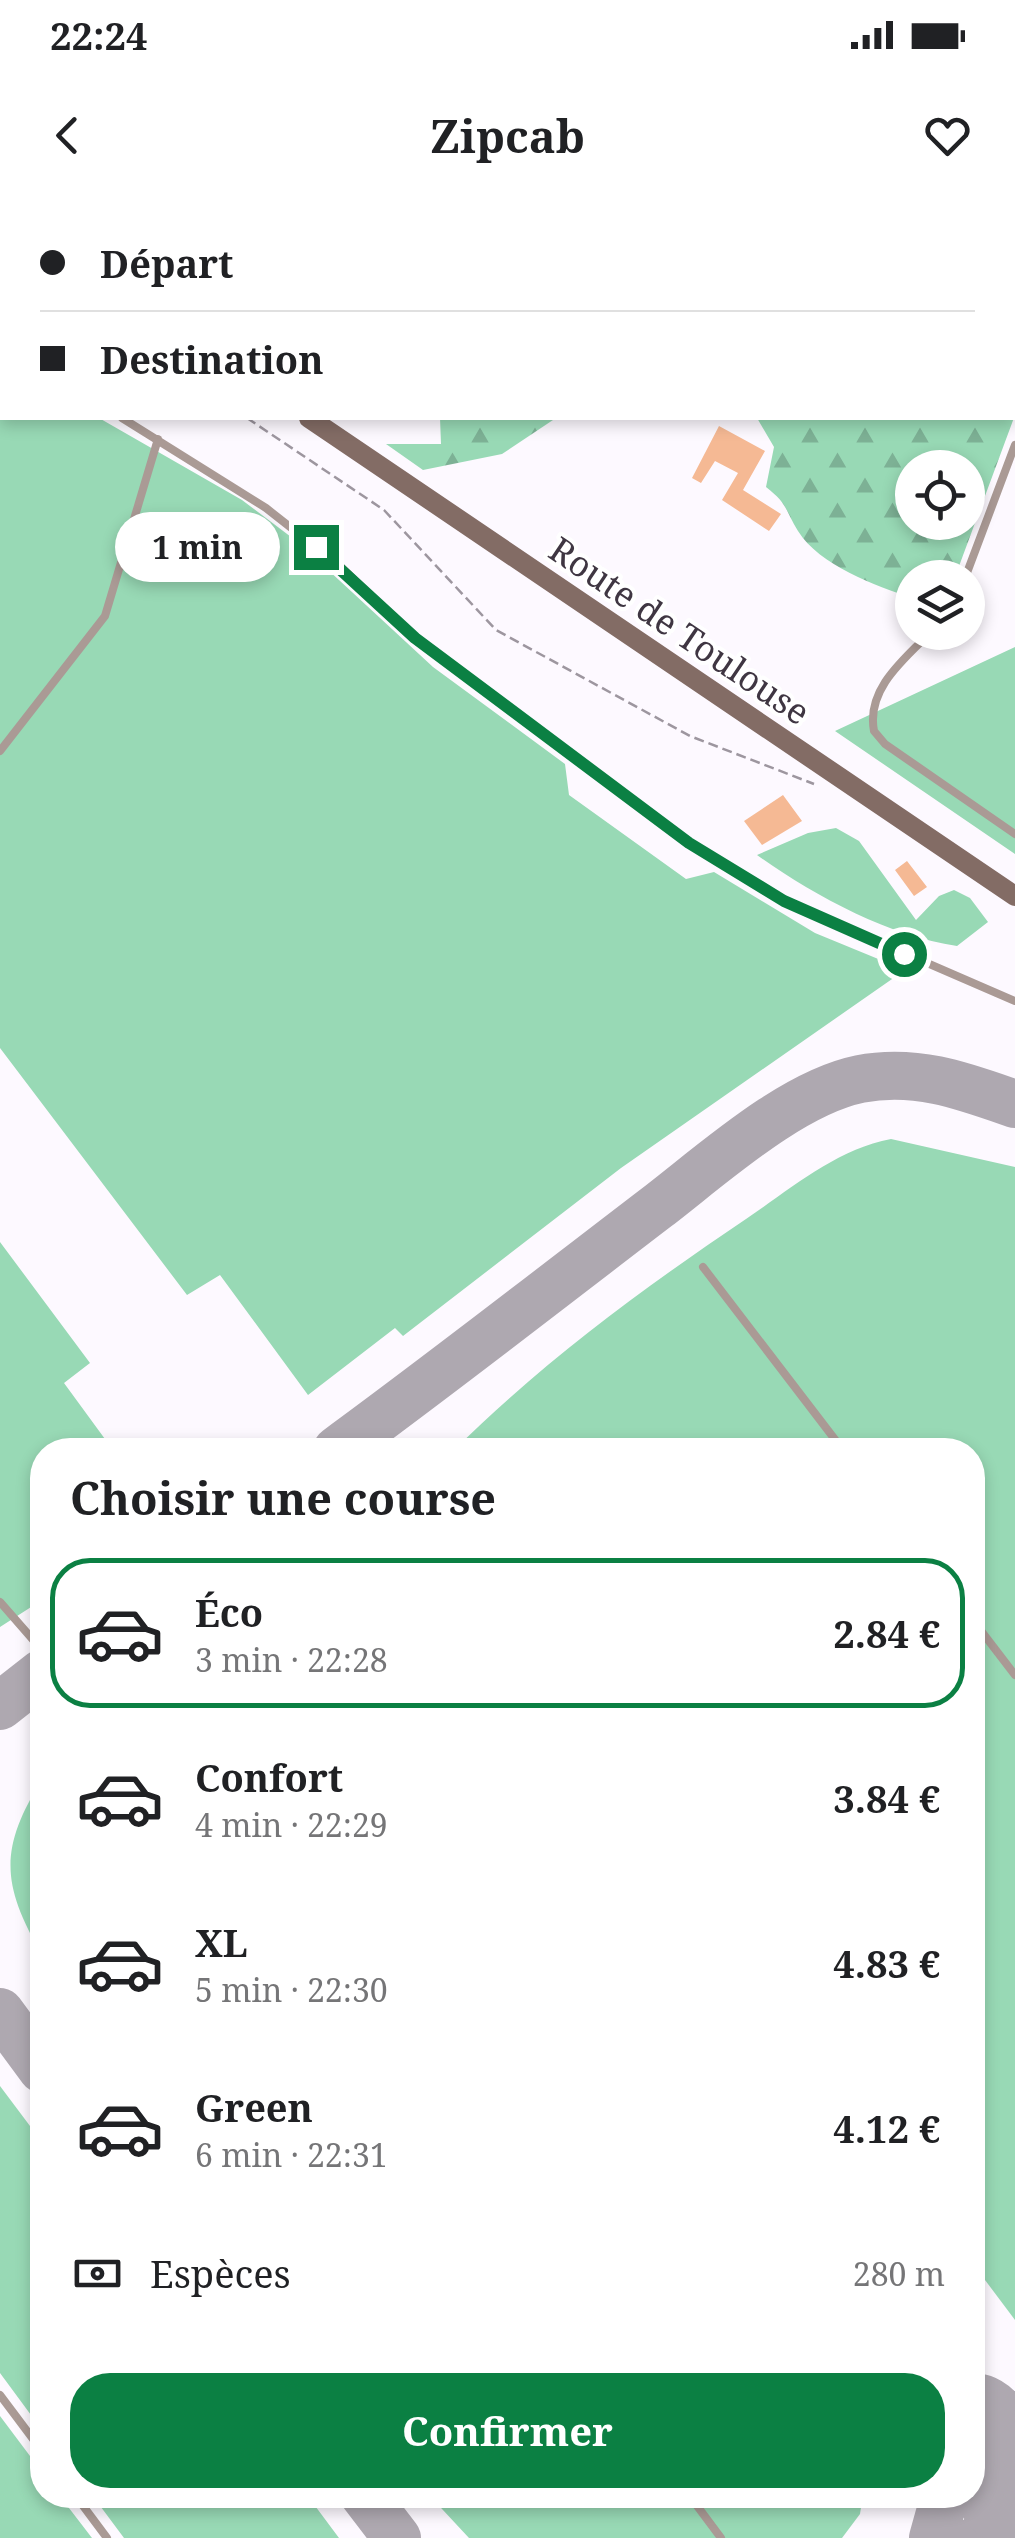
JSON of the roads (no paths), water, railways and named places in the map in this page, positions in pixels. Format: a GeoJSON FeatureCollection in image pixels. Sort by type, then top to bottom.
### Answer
{"type":"FeatureCollection","features":[{"type":"Feature","properties":{"kind":"main road","name":"Route de Toulouse"},"geometry":{"type":"LineString","coordinates":[[313,420],[1015,896]]}},
{"type":"Feature","properties":{"kind":"lane"},"geometry":{"type":"LineString","coordinates":[[125,420],[266,508],[341,567],[415,638],[689,843],[784,901],[1015,1001]]}},
{"type":"Feature","properties":{"kind":"lane"},"geometry":{"type":"LineString","coordinates":[[0,750],[105,616],[158,439]]}},
{"type":"Feature","properties":{"kind":"lane"},"geometry":{"type":"LineString","coordinates":[[972,560],[1015,445]]}},
{"type":"Feature","properties":{"kind":"lane"},"geometry":{"type":"LineString","coordinates":[[914,650],[891,674],[874,704],[874,731],[885,744],[1015,834]]}},
{"type":"Feature","properties":{"kind":"lane"},"geometry":{"type":"LineString","coordinates":[[704,1268],[834,1438]]}},
{"type":"Feature","properties":{"kind":"lane"},"geometry":{"type":"LineString","coordinates":[[0,1602],[30,1636]]}},
{"type":"Feature","properties":{"kind":"lane"},"geometry":{"type":"LineString","coordinates":[[985,1636],[1015,1675]]}},
{"type":"Feature","properties":{"kind":"lane"},"geometry":{"type":"LineString","coordinates":[[0,2395],[30,2435]]}},
{"type":"Feature","properties":{"kind":"lane"},"geometry":{"type":"LineString","coordinates":[[86,2508],[108,2538]]}},
{"type":"Feature","properties":{"kind":"lane"},"geometry":{"type":"LineString","coordinates":[[699,2508],[722,2538]]}}]}
